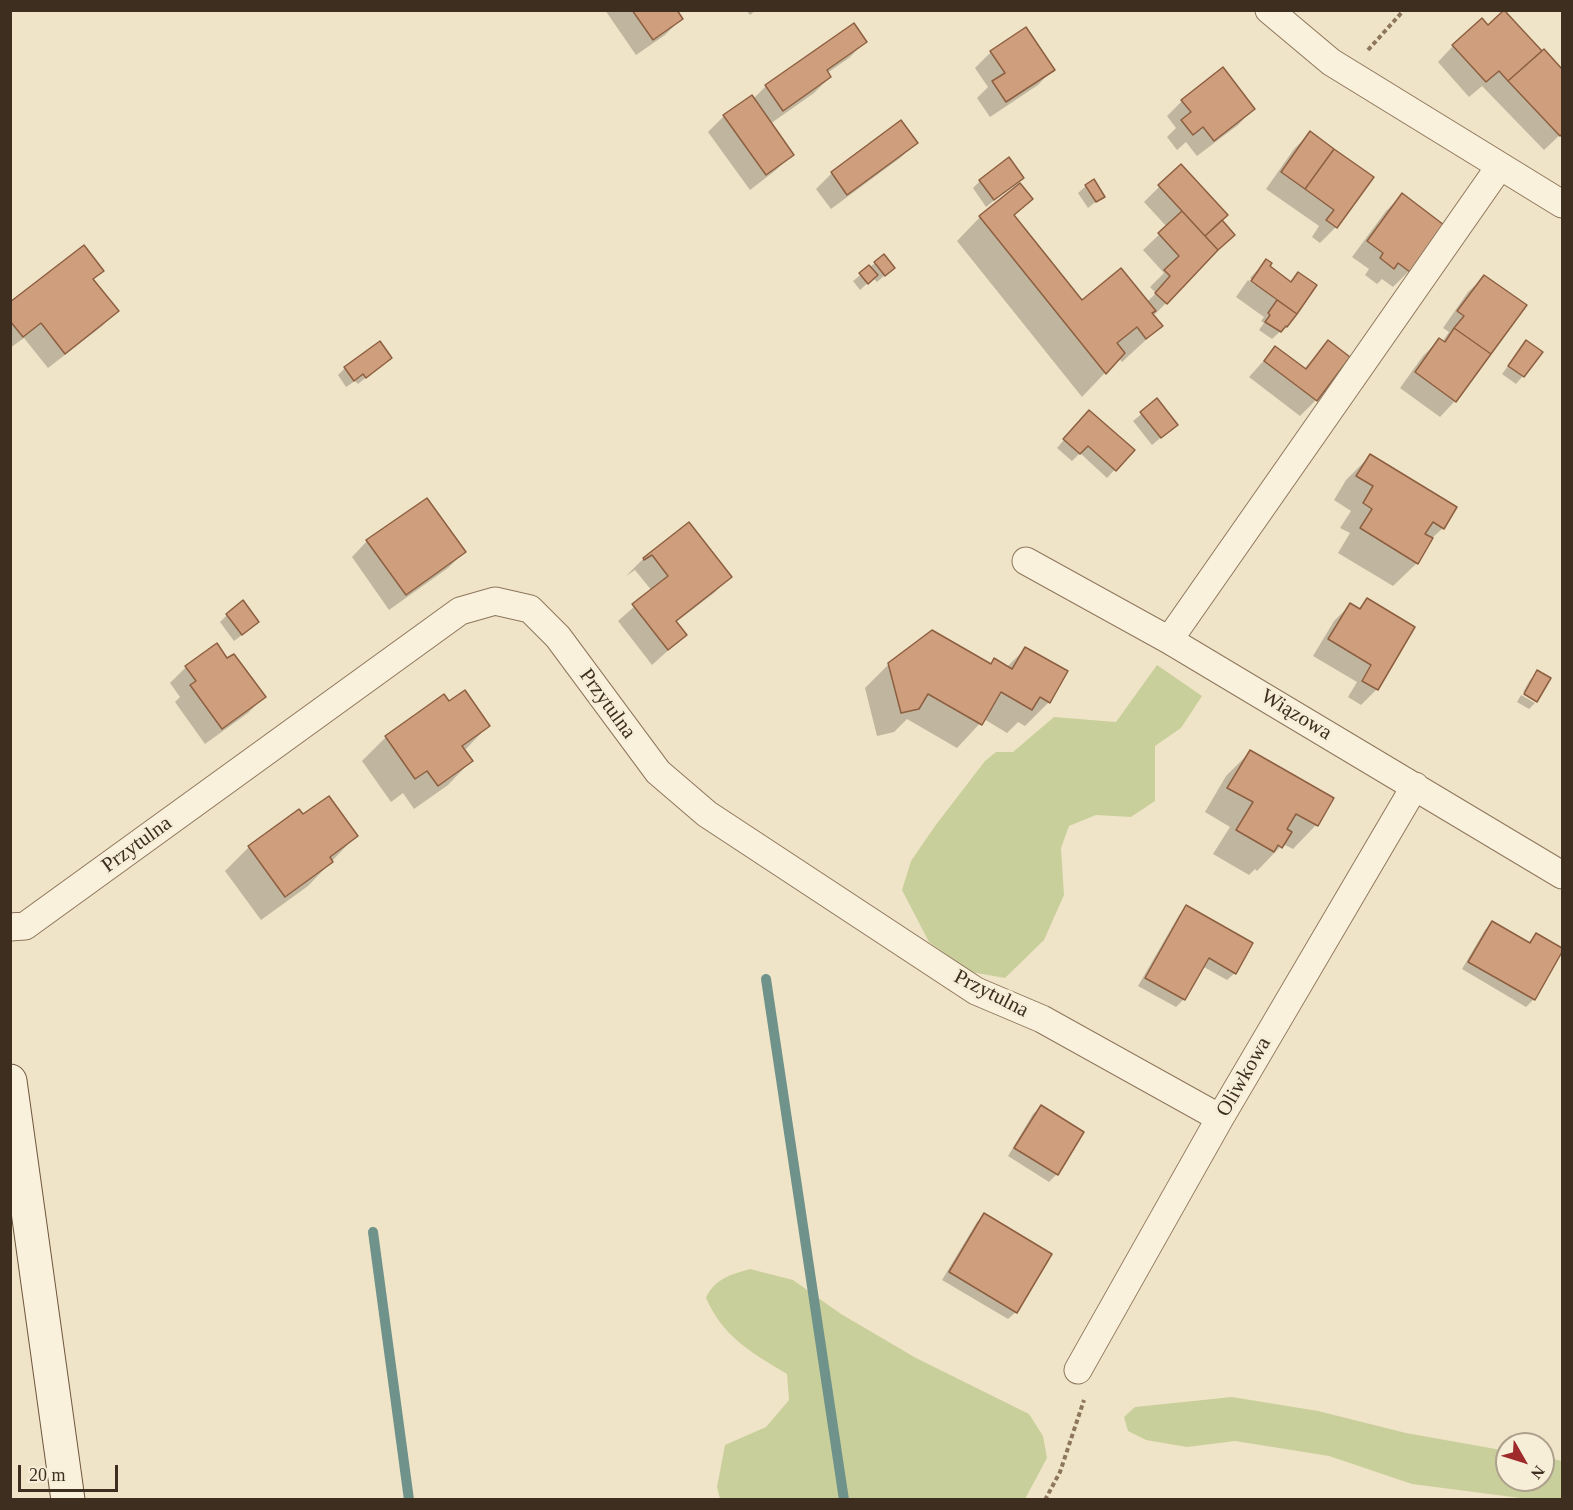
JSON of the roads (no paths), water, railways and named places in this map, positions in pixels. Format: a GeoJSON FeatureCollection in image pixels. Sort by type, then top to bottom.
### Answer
{"type":"FeatureCollection","features":[{"type":"Feature","properties":{"kind":"street"},"geometry":{"type":"LineString","coordinates":[[1269,10],[1322,55],[1348,73],[1563,204]]}},
{"type":"Feature","properties":{"kind":"street"},"geometry":{"type":"LineString","coordinates":[[1169,640],[1500,166]]}},
{"type":"Feature","properties":{"kind":"street","name":"Wiązowa"},"geometry":{"type":"LineString","coordinates":[[1026,561],[1169,640],[1563,875]]}},
{"type":"Feature","properties":{"kind":"street","name":"Przytulna"},"geometry":{"type":"LineString","coordinates":[[10,927],[25,926],[460,611],[495,601],[530,609],[558,637],[658,772],[707,814],[976,991],[1042,1019],[1220,1118]]}},
{"type":"Feature","properties":{"kind":"street","name":"Oliwkowa"},"geometry":{"type":"LineString","coordinates":[[1078,1370],[1220,1118],[1415,786]]}},
{"type":"Feature","properties":{"kind":"street"},"geometry":{"type":"LineString","coordinates":[[10,1081],[68,1500]]}},
{"type":"Feature","properties":{"kind":"waterway"},"geometry":{"type":"LineString","coordinates":[[766,979],[844,1500]]}},
{"type":"Feature","properties":{"kind":"waterway"},"geometry":{"type":"LineString","coordinates":[[373,1232],[409,1500]]}}]}
